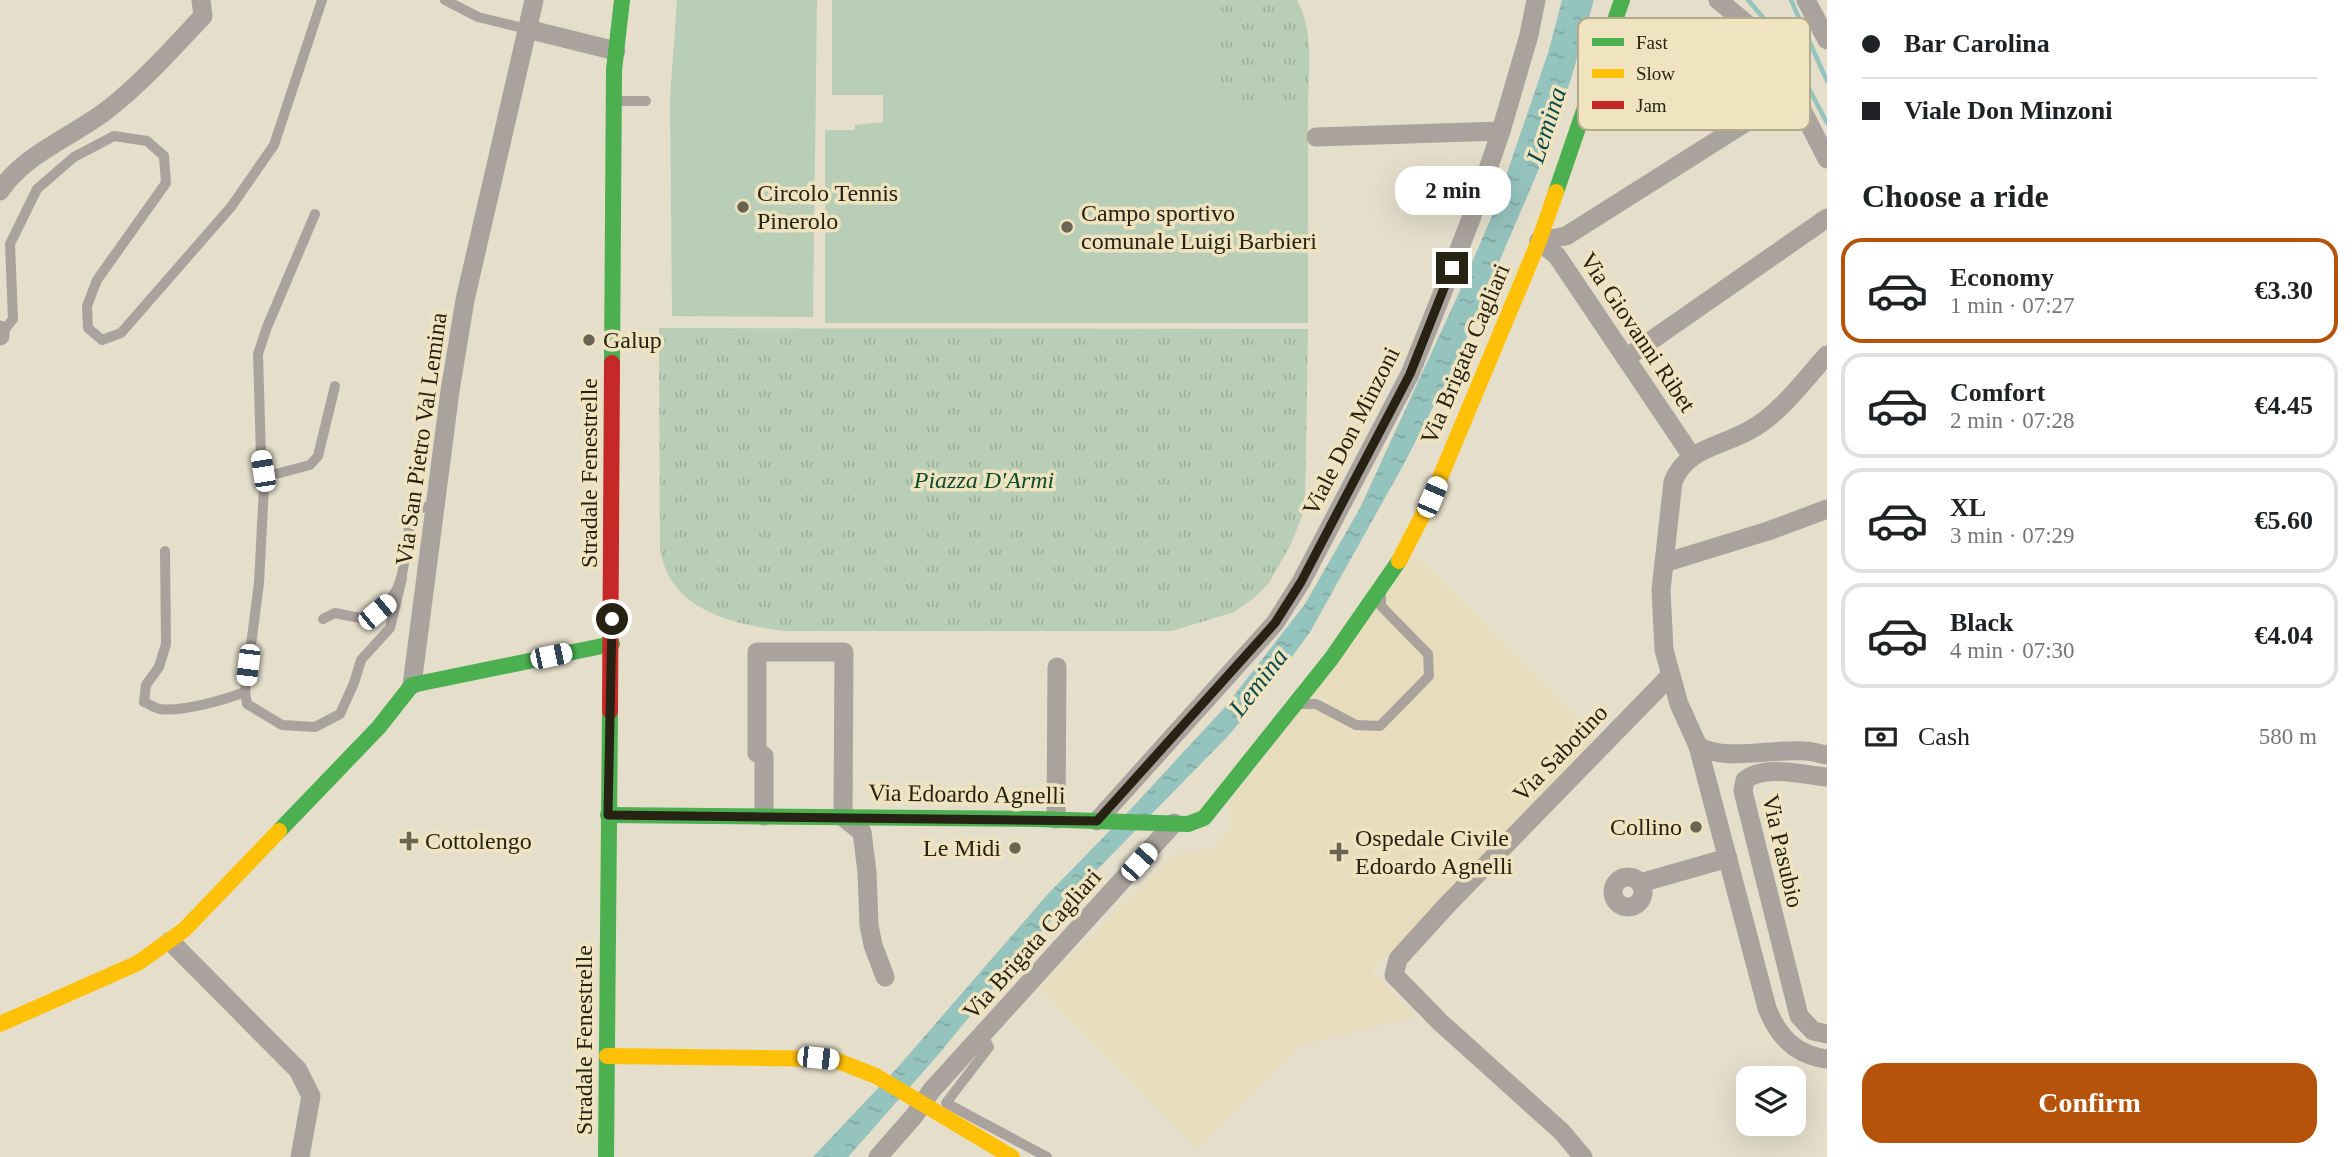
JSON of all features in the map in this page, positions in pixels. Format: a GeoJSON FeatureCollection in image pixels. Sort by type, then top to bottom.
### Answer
{"type":"FeatureCollection","features":[{"type":"Feature","properties":{"kind":"street"},"geometry":{"type":"LineString","coordinates":[[0,191],[8,179],[37,156],[107,110],[169,52],[203,16],[201,0]]}},
{"type":"Feature","properties":{"kind":"street","name":"Via San Pietro Val Lemina"},"geometry":{"type":"LineString","coordinates":[[412,685],[450,391],[465,300],[534,0]]}},
{"type":"Feature","properties":{"kind":"street","name":"Stradale Fenestrelle"},"geometry":{"type":"LineString","coordinates":[[606,1157],[612,644],[614,101],[622,0]]}},
{"type":"Feature","properties":{"kind":"street","name":"Viale Don Minzoni"},"geometry":{"type":"LineString","coordinates":[[1106,822],[1275,623],[1301,582],[1410,374],[1467,229],[1501,131],[1529,35],[1536,0]]}},
{"type":"Feature","properties":{"kind":"street","name":"Via Brigata Cagliari"},"geometry":{"type":"LineString","coordinates":[[1616,18],[1622,0]]}},
{"type":"Feature","properties":{"kind":"street"},"geometry":{"type":"LineString","coordinates":[[1718,0],[1740,18]]}},
{"type":"Feature","properties":{"kind":"street"},"geometry":{"type":"LineString","coordinates":[[1806,0],[1827,40]]}},
{"type":"Feature","properties":{"kind":"street"},"geometry":{"type":"LineString","coordinates":[[527,29],[616,51]]}},
{"type":"Feature","properties":{"kind":"street"},"geometry":{"type":"LineString","coordinates":[[1810,124],[1827,159]]}},
{"type":"Feature","properties":{"kind":"street","name":"Via Brigata Cagliari"},"geometry":{"type":"LineString","coordinates":[[878,1157],[918,1099],[931,1091],[983,1036],[1174,823],[1188,824],[1204,818],[1295,704],[1380,590],[1401,558],[1432,497],[1539,241],[1578,128]]}},
{"type":"Feature","properties":{"kind":"street"},"geometry":{"type":"LineString","coordinates":[[1539,241],[1566,236],[1734,130]]}},
{"type":"Feature","properties":{"kind":"street"},"geometry":{"type":"LineString","coordinates":[[1316,137],[1501,131]]}},
{"type":"Feature","properties":{"kind":"street"},"geometry":{"type":"LineString","coordinates":[[1626,358],[1827,218]]}},
{"type":"Feature","properties":{"kind":"street","name":"Via Giovanni Ribet"},"geometry":{"type":"LineString","coordinates":[[1539,241],[1557,257],[1691,455]]}},
{"type":"Feature","properties":{"kind":"street"},"geometry":{"type":"LineString","coordinates":[[1827,355],[1774,411],[1753,429],[1691,455],[1678,468],[1672,482],[1661,615],[1670,676],[1698,746],[1773,1024],[1781,1035],[1801,1052],[1827,1059]]}},
{"type":"Feature","properties":{"kind":"street"},"geometry":{"type":"LineString","coordinates":[[1664,563],[1768,531],[1827,509]]}},
{"type":"Feature","properties":{"kind":"street"},"geometry":{"type":"LineString","coordinates":[[0,1024],[138,963],[170,941],[200,916],[379,727],[412,685],[612,644]]}},
{"type":"Feature","properties":{"kind":"street"},"geometry":{"type":"LineString","coordinates":[[764,816],[764,756],[757,753],[757,652],[844,652],[843,817]]}},
{"type":"Feature","properties":{"kind":"street"},"geometry":{"type":"LineString","coordinates":[[1056,819],[1057,667]]}},
{"type":"Feature","properties":{"kind":"street","name":"Via Sabotino"},"geometry":{"type":"LineString","coordinates":[[1583,1157],[1562,1132],[1440,1022],[1394,975],[1398,959],[1447,905],[1670,676]]}},
{"type":"Feature","properties":{"kind":"street"},"geometry":{"type":"LineString","coordinates":[[1698,746],[1707,751],[1723,753],[1805,751],[1827,755]]}},
{"type":"Feature","properties":{"kind":"street","name":"Via Pasubio"},"geometry":{"type":"LineString","coordinates":[[1827,777],[1794,772],[1751,775],[1745,780],[1743,791],[1787,974],[1802,1021],[1813,1031],[1827,1034]]}},
{"type":"Feature","properties":{"kind":"street","name":"Via Edoardo Agnelli"},"geometry":{"type":"LineString","coordinates":[[608,815],[1056,819],[1174,823]]}},
{"type":"Feature","properties":{"kind":"street","name":"Via Edoardo Agnelli"},"geometry":{"type":"LineString","coordinates":[[843,817],[862,832],[869,925],[885,977]]}},
{"type":"Feature","properties":{"kind":"street"},"geometry":{"type":"LineString","coordinates":[[1640,883],[1728,858]]}},
{"type":"Feature","properties":{"kind":"street"},"geometry":{"type":"LineString","coordinates":[[170,941],[298,1070],[311,1096],[300,1157]]}},
{"type":"Feature","properties":{"kind":"street"},"geometry":{"type":"LineString","coordinates":[[1761,981],[1787,974]]}},
{"type":"Feature","properties":{"kind":"street"},"geometry":{"type":"LineString","coordinates":[[607,1056],[818,1058],[847,1063],[918,1099],[1012,1157]]}},
{"type":"Feature","properties":{"kind":"lane"},"geometry":{"type":"LineString","coordinates":[[0,333],[13,319],[10,244],[37,189],[74,157],[114,136],[147,141],[164,156],[166,183],[97,280],[87,306],[88,328],[102,340],[121,333],[231,207],[274,145],[322,0]]}},
{"type":"Feature","properties":{"kind":"lane"},"geometry":{"type":"LineString","coordinates":[[445,0],[478,17],[527,29]]}},
{"type":"Feature","properties":{"kind":"lane"},"geometry":{"type":"LineString","coordinates":[[614,101],[646,101]]}},
{"type":"Feature","properties":{"kind":"lane"},"geometry":{"type":"LineString","coordinates":[[268,476],[263,471],[261,457],[257,354],[315,214]]}},
{"type":"Feature","properties":{"kind":"lane"},"geometry":{"type":"LineString","coordinates":[[268,476],[310,465],[318,456],[335,386]]}},
{"type":"Feature","properties":{"kind":"lane"},"geometry":{"type":"LineString","coordinates":[[268,476],[263,496],[259,583],[245,692],[247,704],[282,725],[315,727],[340,714],[354,684],[361,660],[390,628],[402,578],[409,523],[418,509],[435,505]]}},
{"type":"Feature","properties":{"kind":"lane"},"geometry":{"type":"LineString","coordinates":[[164,551],[166,644],[159,667],[146,685],[144,702],[157,709],[169,709],[223,701],[245,692]]}},
{"type":"Feature","properties":{"kind":"lane"},"geometry":{"type":"LineString","coordinates":[[323,619],[335,613],[364,619],[391,600],[402,578]]}},
{"type":"Feature","properties":{"kind":"lane"},"geometry":{"type":"LineString","coordinates":[[1295,704],[1316,704],[1356,724],[1380,726],[1429,676],[1428,654],[1381,606],[1380,590]]}},
{"type":"Feature","properties":{"kind":"lane"},"geometry":{"type":"LineString","coordinates":[[983,1036],[989,1046],[946,1103],[1046,1157]]}},
{"type":"Feature","properties":{"kind":"shaded area","name":"Ospedale Civile Edoardo Agnelli"},"geometry":{"type":"Polygon","coordinates":[[[1417,554],[1596,737],[1373,970],[1415,1016],[1300,1045],[1197,1149],[1039,988],[1171,857],[1213,848],[1231,828],[1229,805],[1417,554]]]}},
{"type":"Feature","properties":{"kind":"green space","name":"Circolo Tennis Pinerolo"},"geometry":{"type":"Polygon","coordinates":[[[677,0],[817,0],[813,317],[672,316],[670,99],[677,0]]]}},
{"type":"Feature","properties":{"kind":"green space","name":"Campo sportivo comunale Luigi Barbieri"},"geometry":{"type":"Polygon","coordinates":[[[832,0],[1220,0],[1220,110],[1308,110],[1308,323],[825,323],[825,130],[855,130],[855,125],[883,122],[883,95],[832,95],[832,0]]]}},
{"type":"Feature","properties":{"kind":"green space"},"geometry":{"type":"Polygon","coordinates":[[[1220,0],[1297,0],[1303,12],[1308,40],[1308,110],[1220,110],[1220,0]]]}},
{"type":"Feature","properties":{"kind":"green space","name":"Piazza D'Armi"},"geometry":{"type":"Polygon","coordinates":[[[659,328],[1308,329],[1305,509],[1291,544],[1269,583],[1254,598],[1234,612],[1172,631],[785,631],[745,624],[706,611],[676,587],[666,570],[660,549],[659,328]]]}},
{"type":"Feature","properties":{"kind":"water","name":"Lemina"},"geometry":{"type":"Polygon","coordinates":[[[1562,0],[1594,0],[1589,18],[1578,18],[1578,55],[1570,82],[1538,171],[1458,358],[1405,462],[1310,632],[1272,684],[1229,735],[1089,878],[848,1157],[813,1157],[898,1067],[1047,895],[1225,707],[1305,604],[1360,508],[1458,295],[1494,211],[1548,53],[1562,0]]]}},
{"type":"Feature","properties":{"kind":"waterway"},"geometry":{"type":"LineString","coordinates":[[1748,0],[1763,18]]}},
{"type":"Feature","properties":{"kind":"waterway"},"geometry":{"type":"LineString","coordinates":[[1791,0],[1799,18]]}},
{"type":"Feature","properties":{"kind":"waterway"},"geometry":{"type":"LineString","coordinates":[[1810,43],[1827,81]]}},
{"type":"Feature","properties":{"kind":"waterway"},"geometry":{"type":"LineString","coordinates":[[1810,91],[1827,123]]}},
{"type":"Feature","properties":{"kind":"traffic: fast"},"geometry":{"type":"LineString","coordinates":[[612,363],[614,70],[622,0]]}},
{"type":"Feature","properties":{"kind":"traffic: fast"},"geometry":{"type":"LineString","coordinates":[[1616,18],[1622,0]]}},
{"type":"Feature","properties":{"kind":"traffic: fast"},"geometry":{"type":"LineString","coordinates":[[1556,192],[1578,128]]}},
{"type":"Feature","properties":{"kind":"traffic: fast"},"geometry":{"type":"LineString","coordinates":[[608,815],[1036,819],[1188,824],[1204,818],[1331,659],[1399,561]]}},
{"type":"Feature","properties":{"kind":"traffic: fast"},"geometry":{"type":"LineString","coordinates":[[279,831],[379,727],[412,685],[612,644]]}},
{"type":"Feature","properties":{"kind":"traffic: fast"},"geometry":{"type":"LineString","coordinates":[[606,1157],[610,711]]}},
{"type":"Feature","properties":{"kind":"traffic: slow"},"geometry":{"type":"LineString","coordinates":[[1399,561],[1432,497],[1539,241],[1556,192]]}},
{"type":"Feature","properties":{"kind":"traffic: slow"},"geometry":{"type":"LineString","coordinates":[[0,1024],[138,963],[184,930],[279,831]]}},
{"type":"Feature","properties":{"kind":"traffic: slow"},"geometry":{"type":"LineString","coordinates":[[607,1056],[833,1059],[876,1076],[1012,1157]]}},
{"type":"Feature","properties":{"kind":"traffic: jam"},"geometry":{"type":"LineString","coordinates":[[610,711],[612,363]]}},
{"type":"Feature","properties":{"kind":"place","name":"Circolo Tennis Pinerolo"},"geometry":{"type":"Point","coordinates":[743,207]}},
{"type":"Feature","properties":{"kind":"place","name":"Campo sportivo comunale Luigi Barbieri"},"geometry":{"type":"Point","coordinates":[1067,227]}},
{"type":"Feature","properties":{"kind":"place","name":"Galup"},"geometry":{"type":"Point","coordinates":[589,340]}},
{"type":"Feature","properties":{"kind":"place","name":"Collino"},"geometry":{"type":"Point","coordinates":[1696,827]}},
{"type":"Feature","properties":{"kind":"place","name":"Cottolengo"},"geometry":{"type":"Point","coordinates":[409,841]}},
{"type":"Feature","properties":{"kind":"place","name":"Le Midi"},"geometry":{"type":"Point","coordinates":[1015,848]}},
{"type":"Feature","properties":{"kind":"place","name":"Ospedale Civile Edoardo Agnelli"},"geometry":{"type":"Point","coordinates":[1339,852]}},
{"type":"Feature","properties":{"kind":"route"},"geometry":{"type":"LineString","coordinates":[[612,619],[608,815],[1097,821],[1275,623],[1301,582],[1410,374],[1452,268]]}}]}
